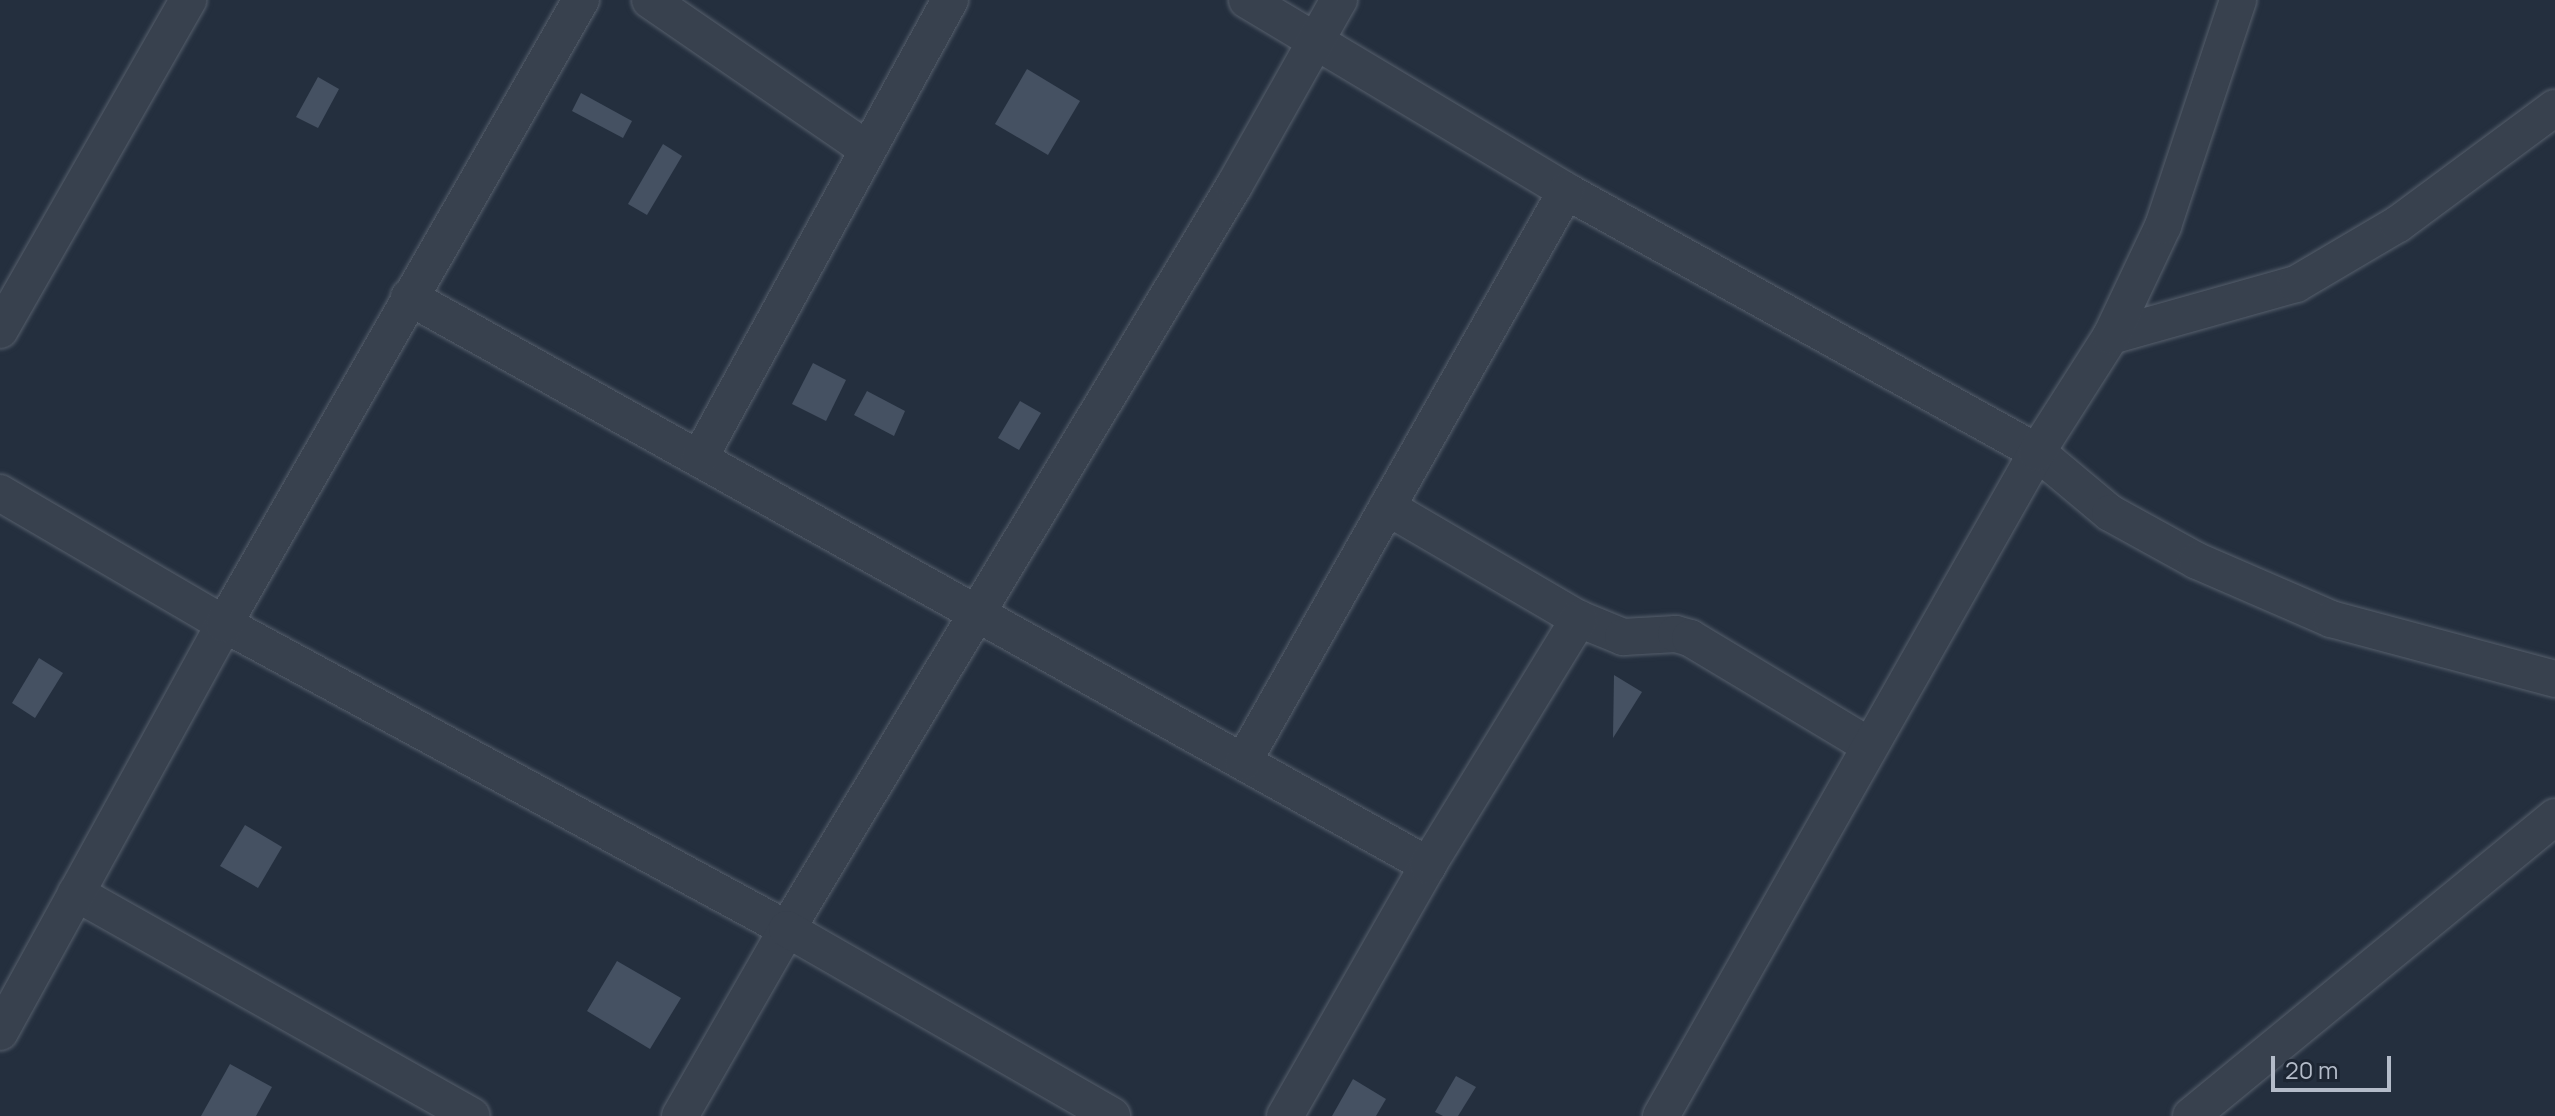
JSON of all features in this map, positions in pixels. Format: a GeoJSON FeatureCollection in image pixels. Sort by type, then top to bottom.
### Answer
{"type":"FeatureCollection","features":[{"type":"Feature","properties":{"kind":"street"},"geometry":{"type":"LineString","coordinates":[[0,330],[188,0]]}},
{"type":"Feature","properties":{"kind":"street"},"geometry":{"type":"LineString","coordinates":[[0,1032],[224,624],[581,0]]}},
{"type":"Feature","properties":{"kind":"street"},"geometry":{"type":"LineString","coordinates":[[650,0],[867,149]]}},
{"type":"Feature","properties":{"kind":"street"},"geometry":{"type":"LineString","coordinates":[[700,457],[950,0]]}},
{"type":"Feature","properties":{"kind":"street"},"geometry":{"type":"LineString","coordinates":[[1247,0],[1566,191],[2037,452],[2110,513],[2253,586],[2331,619],[2555,679]]}},
{"type":"Feature","properties":{"kind":"street"},"geometry":{"type":"LineString","coordinates":[[680,1116],[975,612],[1219,212],[1339,0]]}},
{"type":"Feature","properties":{"kind":"street"},"geometry":{"type":"LineString","coordinates":[[1661,1116],[1868,745],[2037,452],[2111,336],[2163,226],[2238,0]]}},
{"type":"Feature","properties":{"kind":"street"},"geometry":{"type":"LineString","coordinates":[[2111,336],[2296,284],[2398,224],[2555,108]]}},
{"type":"Feature","properties":{"kind":"street"},"geometry":{"type":"LineString","coordinates":[[1243,762],[1566,191]]}},
{"type":"Feature","properties":{"kind":"street"},"geometry":{"type":"LineString","coordinates":[[409,297],[1428,865]]}},
{"type":"Feature","properties":{"kind":"street"},"geometry":{"type":"LineString","coordinates":[[0,493],[224,624],[787,929],[1112,1116]]}},
{"type":"Feature","properties":{"kind":"street"},"geometry":{"type":"LineString","coordinates":[[1387,507],[1579,619],[1623,637],[1690,638],[1868,745]]}},
{"type":"Feature","properties":{"kind":"street"},"geometry":{"type":"LineString","coordinates":[[1285,1116],[1428,865],[1579,619]]}},
{"type":"Feature","properties":{"kind":"street"},"geometry":{"type":"LineString","coordinates":[[2191,1116],[2555,817]]}},
{"type":"Feature","properties":{"kind":"street"},"geometry":{"type":"LineString","coordinates":[[76,893],[471,1116]]}},
{"type":"Feature","properties":{"kind":"building"},"geometry":{"type":"Polygon","coordinates":[[[1027,69],[1080,101],[1048,155],[995,124],[1027,69]]]}},
{"type":"Feature","properties":{"kind":"building"},"geometry":{"type":"Polygon","coordinates":[[[318,77],[339,89],[318,128],[296,117],[318,77]]]}},
{"type":"Feature","properties":{"kind":"building"},"geometry":{"type":"Polygon","coordinates":[[[581,93],[632,121],[623,138],[572,111],[581,93]]]}},
{"type":"Feature","properties":{"kind":"building"},"geometry":{"type":"Polygon","coordinates":[[[663,144],[682,156],[647,215],[628,204],[663,144]]]}},
{"type":"Feature","properties":{"kind":"building"},"geometry":{"type":"Polygon","coordinates":[[[813,363],[846,380],[826,421],[792,404],[813,363]]]}},
{"type":"Feature","properties":{"kind":"building"},"geometry":{"type":"Polygon","coordinates":[[[867,391],[905,411],[894,436],[854,415],[867,391]]]}},
{"type":"Feature","properties":{"kind":"building"},"geometry":{"type":"Polygon","coordinates":[[[1020,401],[1041,413],[1019,450],[998,438],[1020,401]]]}},
{"type":"Feature","properties":{"kind":"building"},"geometry":{"type":"Polygon","coordinates":[[[39,658],[63,673],[35,718],[12,703],[39,658]]]}},
{"type":"Feature","properties":{"kind":"building"},"geometry":{"type":"Polygon","coordinates":[[[1614,675],[1642,692],[1613,738],[1614,675]]]}},
{"type":"Feature","properties":{"kind":"building"},"geometry":{"type":"Polygon","coordinates":[[[245,825],[282,847],[258,888],[220,866],[245,825]]]}},
{"type":"Feature","properties":{"kind":"building"},"geometry":{"type":"Polygon","coordinates":[[[617,961],[681,998],[650,1049],[587,1011],[617,961]]]}},
{"type":"Feature","properties":{"kind":"building"},"geometry":{"type":"Polygon","coordinates":[[[230,1064],[272,1087],[256,1116],[201,1116],[230,1064]]]}},
{"type":"Feature","properties":{"kind":"building"},"geometry":{"type":"Polygon","coordinates":[[[1456,1076],[1476,1087],[1458,1116],[1443,1116],[1435,1112],[1456,1076]]]}},
{"type":"Feature","properties":{"kind":"building"},"geometry":{"type":"Polygon","coordinates":[[[1353,1079],[1386,1099],[1376,1116],[1332,1116],[1353,1079]]]}}]}
